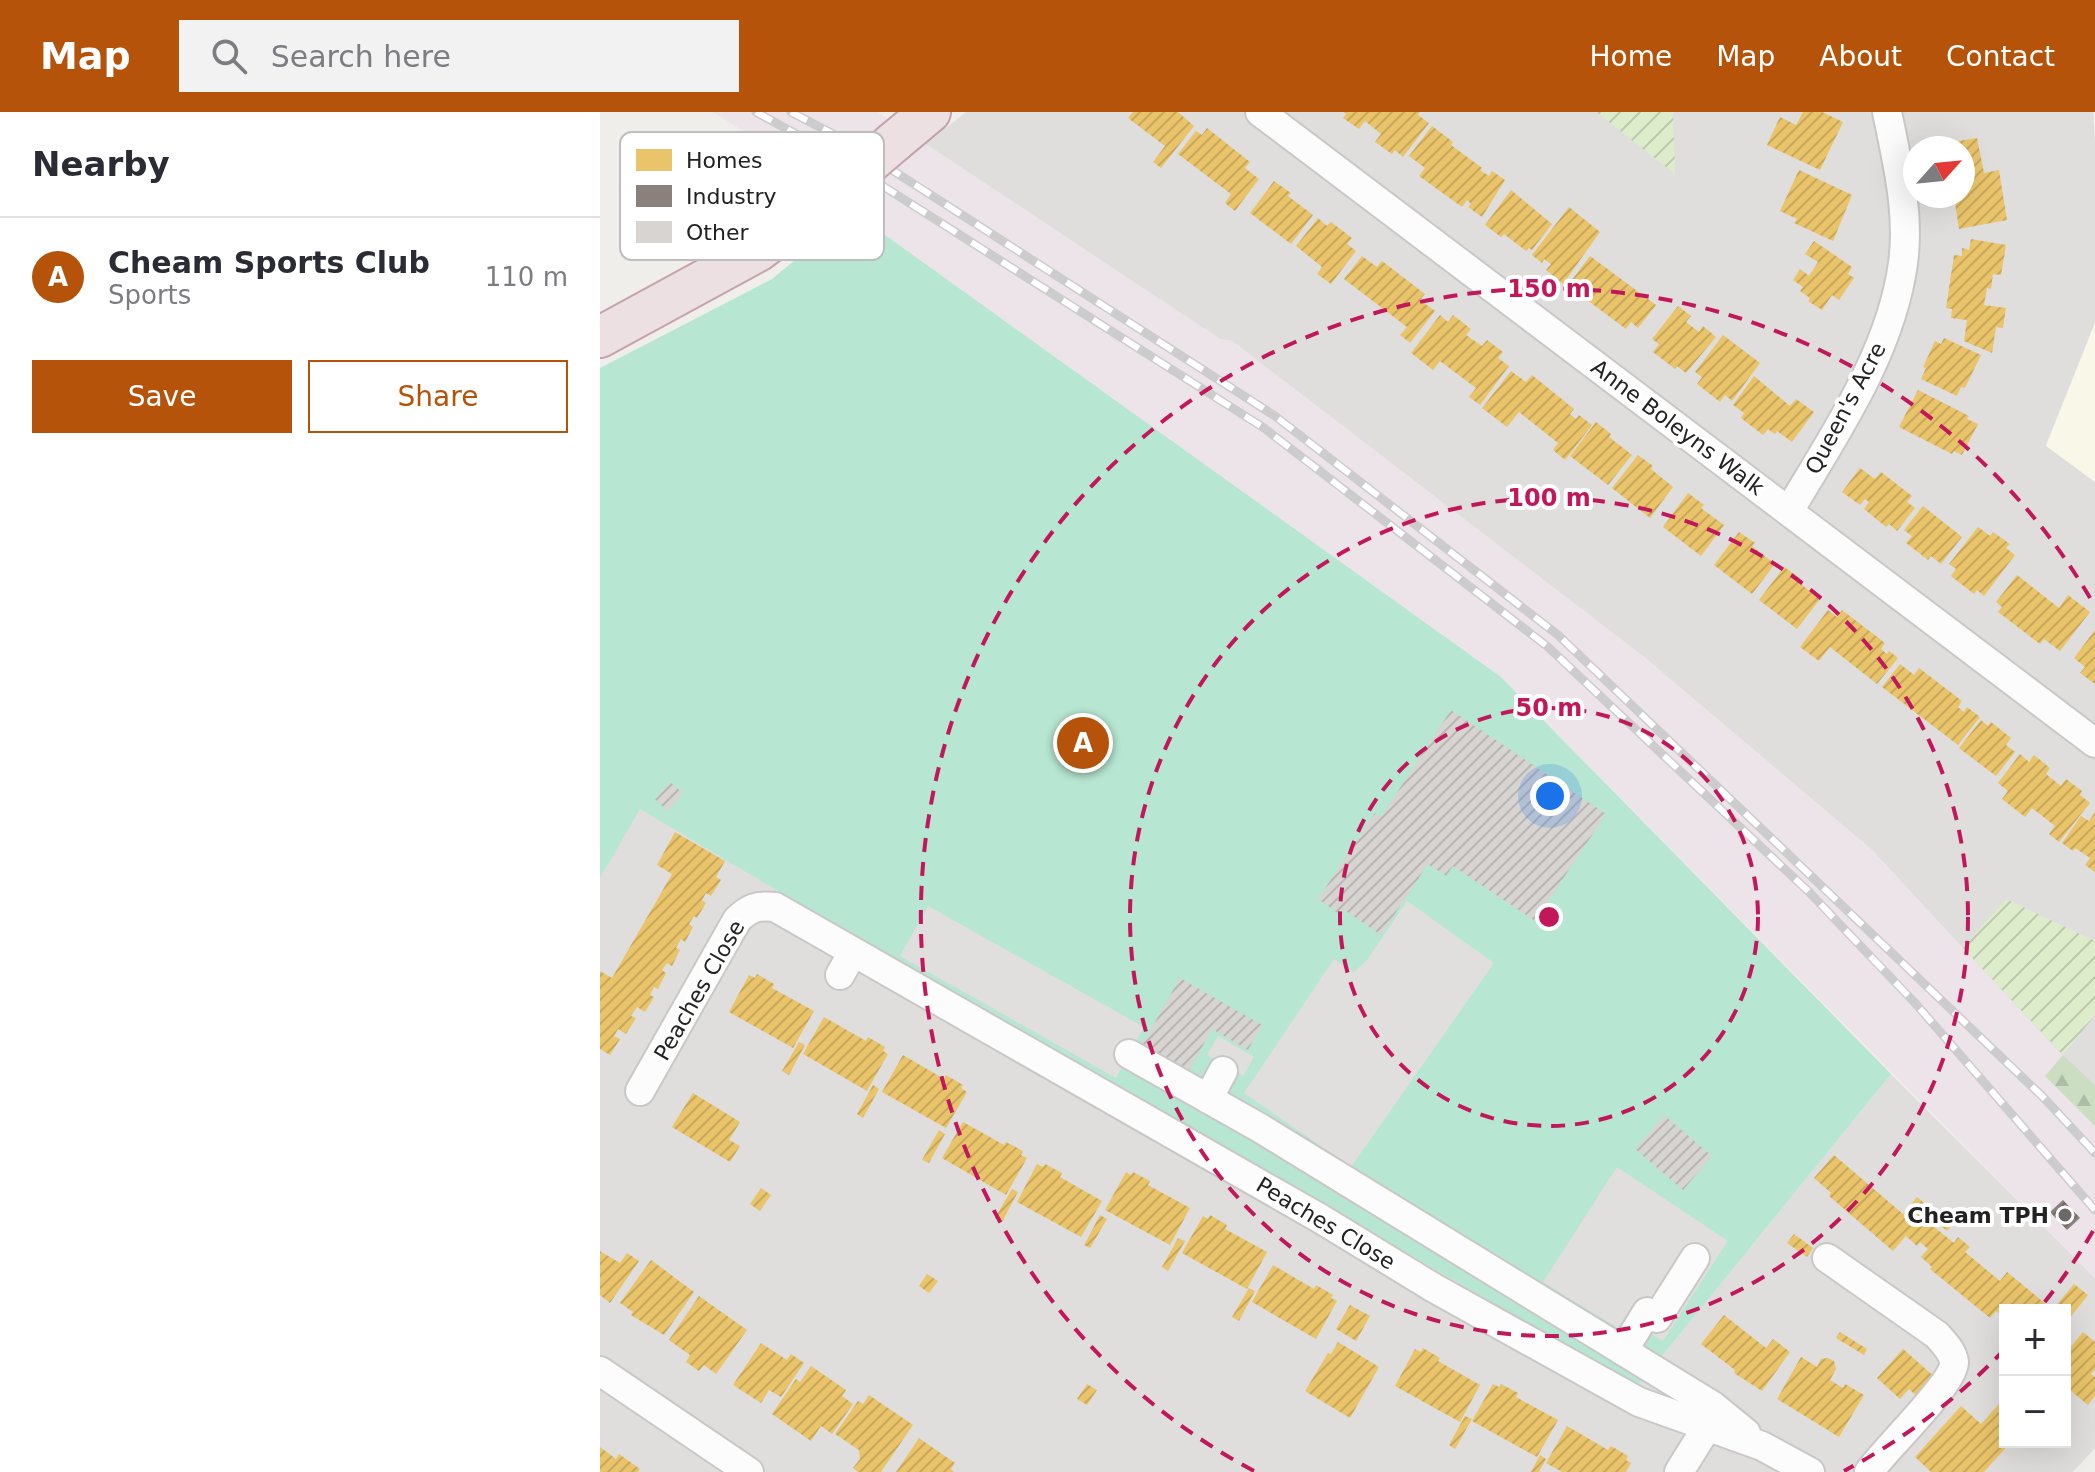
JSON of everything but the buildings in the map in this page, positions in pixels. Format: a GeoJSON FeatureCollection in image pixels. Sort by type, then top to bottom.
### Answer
{"type":"FeatureCollection","features":[{"type":"Feature","properties":{"kind":"highway"},"geometry":{"type":"LineString","coordinates":[[884,151],[930,112]]}},
{"type":"Feature","properties":{"kind":"highway"},"geometry":{"type":"LineString","coordinates":[[600,337],[741,260]]}},
{"type":"Feature","properties":{"kind":"street","name":"Anne Boleyns Walk"},"geometry":{"type":"LineString","coordinates":[[1260,112],[2095,743]]}},
{"type":"Feature","properties":{"kind":"street","name":"Queen's Acre"},"geometry":{"type":"LineString","coordinates":[[1789,511],[1866,374],[1884,334],[1899,285],[1905,226],[1887,112]]}},
{"type":"Feature","properties":{"kind":"street","name":"Peaches Close"},"geometry":{"type":"LineString","coordinates":[[640,1091],[737,920],[748,908],[775,907],[847,964],[1321,1219],[1434,1288],[1639,1402],[1762,1446],[1810,1472]]}},
{"type":"Feature","properties":{"kind":"street"},"geometry":{"type":"LineString","coordinates":[[1129,1054],[1260,1128],[1713,1406],[1762,1446]]}},
{"type":"Feature","properties":{"kind":"street"},"geometry":{"type":"LineString","coordinates":[[1208,1099],[1223,1071]]}},
{"type":"Feature","properties":{"kind":"street"},"geometry":{"type":"LineString","coordinates":[[1623,1351],[1647,1312],[1657,1318],[1695,1258]]}},
{"type":"Feature","properties":{"kind":"street"},"geometry":{"type":"LineString","coordinates":[[1827,1258],[1937,1335],[1954,1361],[1948,1381],[1869,1472]]}},
{"type":"Feature","properties":{"kind":"street"},"geometry":{"type":"LineString","coordinates":[[600,1371],[749,1472]]}},
{"type":"Feature","properties":{"kind":"street"},"geometry":{"type":"LineString","coordinates":[[1679,1472],[1707,1427]]}},
{"type":"Feature","properties":{"kind":"shaded area"},"geometry":{"type":"Polygon","coordinates":[[[713,112],[878,112],[1220,339],[1232,341],[1644,657],[1872,850],[2095,1091],[2095,1278],[1501,677],[884,234],[884,132],[745,132],[713,112]]]}},
{"type":"Feature","properties":{"kind":"shaded area"},"geometry":{"type":"Polygon","coordinates":[[[966,112],[2093,112],[2095,323],[2046,445],[2095,482],[2095,1091],[1872,850],[1644,657],[1232,341],[1220,339],[925,145],[966,112]]]}},
{"type":"Feature","properties":{"kind":"shaded area"},"geometry":{"type":"Polygon","coordinates":[[[2095,323],[2095,482],[2046,446],[2095,323]]]}},
{"type":"Feature","properties":{"kind":"shaded area"},"geometry":{"type":"Polygon","coordinates":[[[639,808],[887,956],[1096,1077],[1199,1132],[1637,1387],[1891,1074],[2095,1278],[2095,1448],[2073,1472],[600,1472],[600,878],[639,808]]]}},
{"type":"Feature","properties":{"kind":"shaded area"},"geometry":{"type":"Polygon","coordinates":[[[1407,901],[1494,963],[1351,1167],[1244,1093],[1334,959],[1354,972],[1367,960],[1407,901]]]}},
{"type":"Feature","properties":{"kind":"shaded area"},"geometry":{"type":"Polygon","coordinates":[[[928,906],[1144,1027],[1116,1078],[900,956],[928,906]]]}},
{"type":"Feature","properties":{"kind":"shaded area"},"geometry":{"type":"Polygon","coordinates":[[[1218,1036],[1254,1057],[1243,1076],[1207,1055],[1218,1036]]]}},
{"type":"Feature","properties":{"kind":"shaded area"},"geometry":{"type":"Polygon","coordinates":[[[1617,1167],[1728,1241],[1663,1341],[1628,1320],[1621,1330],[1543,1282],[1617,1167]]]}},
{"type":"Feature","properties":{"kind":"green space"},"geometry":{"type":"Polygon","coordinates":[[[1596,112],[1673,112],[1675,174],[1596,112]]]}},
{"type":"Feature","properties":{"kind":"green space"},"geometry":{"type":"Polygon","coordinates":[[[884,234],[1501,677],[1891,1074],[1637,1387],[1199,1132],[1096,1077],[887,956],[640,809],[600,878],[600,368],[772,279],[795,260],[884,260],[884,234]]]}},
{"type":"Feature","properties":{"kind":"green space"},"geometry":{"type":"Polygon","coordinates":[[[2006,899],[2095,941],[2095,1015],[2063,1055],[1963,948],[2006,899]]]}},
{"type":"Feature","properties":{"kind":"green space"},"geometry":{"type":"Polygon","coordinates":[[[2063,1055],[2095,1085],[2095,1126],[2045,1076],[2063,1055]]]}},
{"type":"Feature","properties":{"kind":"railway"},"geometry":{"type":"LineString","coordinates":[[756,112],[792,132]]}},
{"type":"Feature","properties":{"kind":"railway"},"geometry":{"type":"LineString","coordinates":[[791,112],[829,132]]}},
{"type":"Feature","properties":{"kind":"railway"},"geometry":{"type":"LineString","coordinates":[[884,165],[1275,416],[1558,635],[2043,1097],[2095,1153]]}},
{"type":"Feature","properties":{"kind":"railway"},"geometry":{"type":"LineString","coordinates":[[884,187],[1264,428],[1548,647],[1808,891],[1915,1003],[2095,1210]]}},
{"type":"Feature","properties":{"kind":"place","name":"Cheam Sports Club"},"geometry":{"type":"Point","coordinates":[1083,743]}},
{"type":"Feature","properties":{"kind":"place","name":"Cheam TPH"},"geometry":{"type":"Point","coordinates":[2065,1215]}}]}
